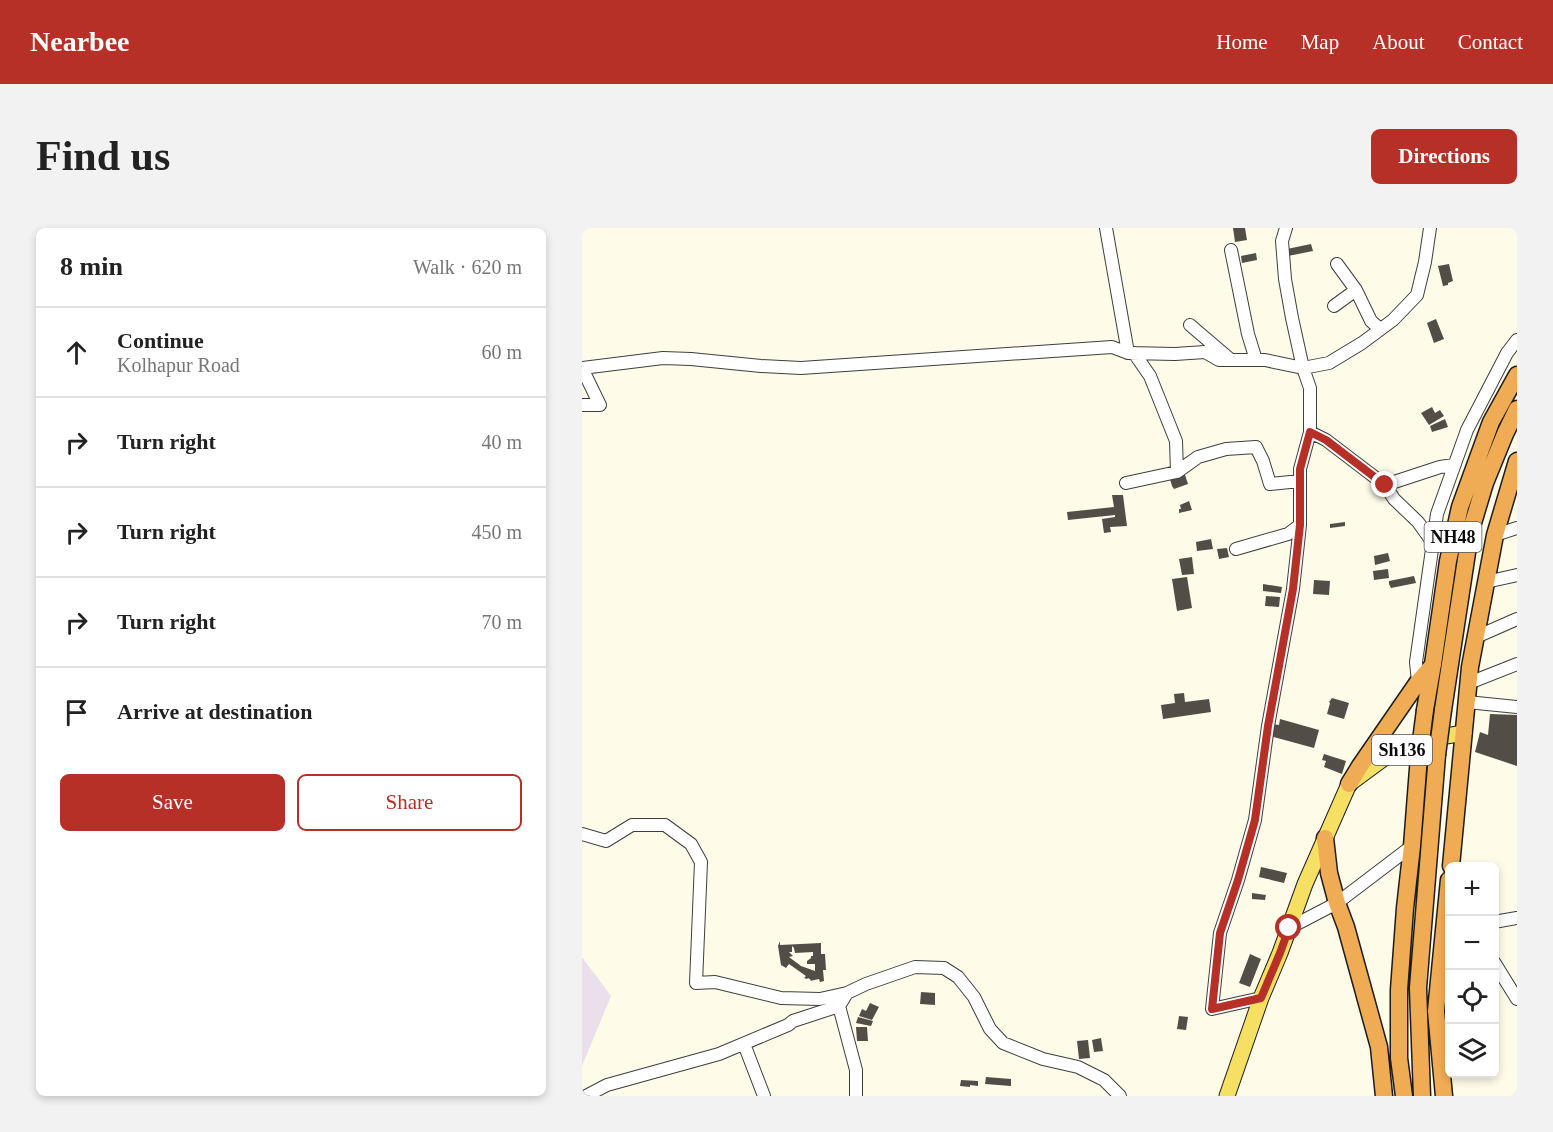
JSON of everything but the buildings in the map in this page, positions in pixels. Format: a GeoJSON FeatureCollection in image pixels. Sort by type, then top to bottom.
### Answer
{"type":"FeatureCollection","features":[{"type":"Feature","properties":{"kind":"highway","name":"NH48"},"geometry":{"type":"LineString","coordinates":[[1404,1096],[1399,1058],[1399,990],[1405,908],[1419,756],[1448,561],[1460,507],[1491,422],[1517,375]]}},
{"type":"Feature","properties":{"kind":"highway","name":"NH48"},"geometry":{"type":"LineString","coordinates":[[1422,1096],[1418,988],[1437,755],[1443,710],[1470,533],[1485,483],[1517,410]]}},
{"type":"Feature","properties":{"kind":"highway"},"geometry":{"type":"LineString","coordinates":[[1451,862],[1469,683],[1476,637],[1495,535],[1517,461]]}},
{"type":"Feature","properties":{"kind":"highway"},"geometry":{"type":"LineString","coordinates":[[1349,784],[1418,682],[1433,664]]}},
{"type":"Feature","properties":{"kind":"highway"},"geometry":{"type":"LineString","coordinates":[[1324,838],[1329,873],[1379,1047],[1384,1096]]}},
{"type":"Feature","properties":{"kind":"highway"},"geometry":{"type":"LineString","coordinates":[[1444,1096],[1436,1011],[1445,916]]}},
{"type":"Feature","properties":{"kind":"main road","name":"Sh136"},"geometry":{"type":"LineString","coordinates":[[1349,784],[1383,759],[1403,749],[1464,733]]}},
{"type":"Feature","properties":{"kind":"main road"},"geometry":{"type":"LineString","coordinates":[[1227,1096],[1261,998],[1305,884],[1349,784]]}},
{"type":"Feature","properties":{"kind":"street"},"geometry":{"type":"LineString","coordinates":[[1106,228],[1131,353],[1150,376],[1176,441],[1177,472]]}},
{"type":"Feature","properties":{"kind":"street"},"geometry":{"type":"LineString","coordinates":[[1261,998],[1212,1009],[1220,933],[1255,820],[1268,726],[1293,589],[1300,525],[1300,469],[1310,432],[1310,388],[1303,368],[1285,279],[1282,241],[1286,228]]}},
{"type":"Feature","properties":{"kind":"street"},"geometry":{"type":"LineString","coordinates":[[582,405],[600,405],[582,368],[663,358],[801,368],[1112,347],[1131,353],[1205,352],[1219,360],[1265,360],[1303,368],[1329,363],[1362,343],[1393,320],[1417,295],[1430,228]]}},
{"type":"Feature","properties":{"kind":"street"},"geometry":{"type":"LineString","coordinates":[[1231,250],[1248,334],[1256,360]]}},
{"type":"Feature","properties":{"kind":"street"},"geometry":{"type":"LineString","coordinates":[[1337,264],[1356,290],[1371,321],[1380,329]]}},
{"type":"Feature","properties":{"kind":"street"},"geometry":{"type":"LineString","coordinates":[[1334,306],[1356,290]]}},
{"type":"Feature","properties":{"kind":"street"},"geometry":{"type":"LineString","coordinates":[[1190,325],[1231,360]]}},
{"type":"Feature","properties":{"kind":"street"},"geometry":{"type":"LineString","coordinates":[[1418,682],[1416,662],[1437,514],[1467,430],[1507,353],[1517,340]]}},
{"type":"Feature","properties":{"kind":"street"},"geometry":{"type":"LineString","coordinates":[[1310,432],[1326,440],[1385,485],[1394,499],[1418,522],[1433,543]]}},
{"type":"Feature","properties":{"kind":"street"},"geometry":{"type":"LineString","coordinates":[[1126,483],[1177,472],[1198,457],[1226,449],[1256,447],[1270,484],[1300,481]]}},
{"type":"Feature","properties":{"kind":"street"},"geometry":{"type":"LineString","coordinates":[[1385,485],[1440,467],[1454,465]]}},
{"type":"Feature","properties":{"kind":"street"},"geometry":{"type":"LineString","coordinates":[[1236,549],[1288,534],[1300,525]]}},
{"type":"Feature","properties":{"kind":"street"},"geometry":{"type":"LineString","coordinates":[[1495,535],[1517,528]]}},
{"type":"Feature","properties":{"kind":"street"},"geometry":{"type":"LineString","coordinates":[[1486,582],[1517,575]]}},
{"type":"Feature","properties":{"kind":"street"},"geometry":{"type":"LineString","coordinates":[[1476,637],[1517,619]]}},
{"type":"Feature","properties":{"kind":"street"},"geometry":{"type":"LineString","coordinates":[[1469,683],[1517,664]]}},
{"type":"Feature","properties":{"kind":"street"},"geometry":{"type":"LineString","coordinates":[[1467,702],[1517,707]]}},
{"type":"Feature","properties":{"kind":"street"},"geometry":{"type":"LineString","coordinates":[[582,834],[606,842],[632,825],[665,825],[691,844],[701,862],[696,983],[715,982],[781,998],[820,999],[847,993],[915,967],[944,968],[958,977],[974,997],[990,1029],[1003,1043],[1043,1059],[1078,1067],[1104,1080],[1120,1096]]}},
{"type":"Feature","properties":{"kind":"street"},"geometry":{"type":"LineString","coordinates":[[1289,928],[1337,903],[1412,846]]}},
{"type":"Feature","properties":{"kind":"street"},"geometry":{"type":"LineString","coordinates":[[1499,921],[1517,918]]}},
{"type":"Feature","properties":{"kind":"street"},"geometry":{"type":"LineString","coordinates":[[1499,970],[1517,999]]}},
{"type":"Feature","properties":{"kind":"street"},"geometry":{"type":"LineString","coordinates":[[585,1096],[607,1085],[719,1054],[793,1021],[839,1006],[847,993]]}},
{"type":"Feature","properties":{"kind":"street"},"geometry":{"type":"LineString","coordinates":[[839,1006],[856,1070],[856,1096]]}},
{"type":"Feature","properties":{"kind":"street"},"geometry":{"type":"LineString","coordinates":[[744,1044],[764,1096]]}},
{"type":"Feature","properties":{"kind":"shaded area"},"geometry":{"type":"Polygon","coordinates":[[[582,957],[611,996],[582,1066],[582,957]]]}},
{"type":"Feature","properties":{"kind":"route"},"geometry":{"type":"LineString","coordinates":[[1289,928],[1261,998],[1212,1009],[1220,933],[1255,820],[1268,726],[1293,589],[1300,525],[1300,469],[1310,432],[1326,440],[1385,485]]}}]}
